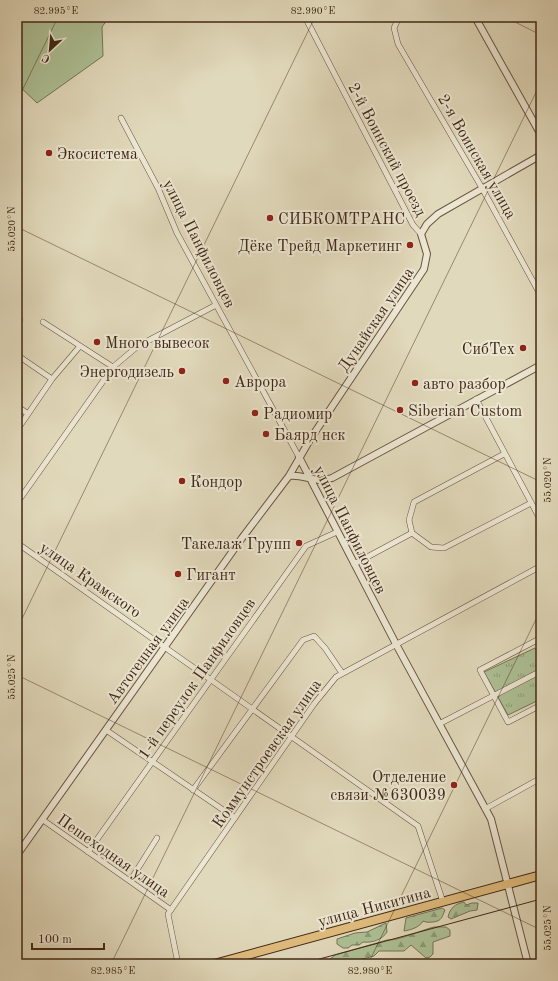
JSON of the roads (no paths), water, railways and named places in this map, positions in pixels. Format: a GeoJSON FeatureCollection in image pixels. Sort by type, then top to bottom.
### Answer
{"type":"FeatureCollection","features":[{"type":"Feature","properties":{"kind":"main road","name":"улица Никитина"},"geometry":{"type":"LineString","coordinates":[[214,964],[541,875]]}},
{"type":"Feature","properties":{"kind":"street","name":"2-й Воинский проезд"},"geometry":{"type":"LineString","coordinates":[[305,17],[413,225],[421,234]]}},
{"type":"Feature","properties":{"kind":"street","name":"2-я Воинская улица"},"geometry":{"type":"LineString","coordinates":[[400,17],[394,28],[398,44],[482,188],[541,296]]}},
{"type":"Feature","properties":{"kind":"street"},"geometry":{"type":"LineString","coordinates":[[475,17],[541,135]]}},
{"type":"Feature","properties":{"kind":"street","name":"улица Панфиловцев"},"geometry":{"type":"LineString","coordinates":[[121,118],[158,188],[177,233],[311,480],[397,646],[490,819],[528,964]]}},
{"type":"Feature","properties":{"kind":"street"},"geometry":{"type":"LineString","coordinates":[[421,234],[427,224],[438,214],[541,155]]}},
{"type":"Feature","properties":{"kind":"street","name":"Дунайская улица"},"geometry":{"type":"LineString","coordinates":[[289,476],[311,438],[424,269],[427,254],[421,234]]}},
{"type":"Feature","properties":{"kind":"street"},"geometry":{"type":"LineString","coordinates":[[17,503],[112,367],[138,346],[216,305]]}},
{"type":"Feature","properties":{"kind":"street"},"geometry":{"type":"LineString","coordinates":[[43,322],[112,367]]}},
{"type":"Feature","properties":{"kind":"street"},"geometry":{"type":"LineString","coordinates":[[17,430],[52,380],[80,346]]}},
{"type":"Feature","properties":{"kind":"street"},"geometry":{"type":"LineString","coordinates":[[17,354],[52,380]]}},
{"type":"Feature","properties":{"kind":"street"},"geometry":{"type":"LineString","coordinates":[[289,476],[300,476],[311,480],[322,481],[332,478],[541,365]]}},
{"type":"Feature","properties":{"kind":"street"},"geometry":{"type":"LineString","coordinates":[[476,399],[541,521]]}},
{"type":"Feature","properties":{"kind":"street"},"geometry":{"type":"LineString","coordinates":[[17,406],[28,414]]}},
{"type":"Feature","properties":{"kind":"street"},"geometry":{"type":"LineString","coordinates":[[504,454],[414,502],[409,520],[412,533],[431,547],[444,548],[531,503]]}},
{"type":"Feature","properties":{"kind":"street","name":"Автогенная улица"},"geometry":{"type":"LineString","coordinates":[[17,855],[166,648],[242,538],[289,476]]}},
{"type":"Feature","properties":{"kind":"street","name":"1-й переулок Панфиловцев"},"geometry":{"type":"LineString","coordinates":[[88,852],[306,546],[337,532]]}},
{"type":"Feature","properties":{"kind":"street"},"geometry":{"type":"LineString","coordinates":[[354,564],[412,533]]}},
{"type":"Feature","properties":{"kind":"street","name":"улица Крамского"},"geometry":{"type":"LineString","coordinates":[[17,543],[418,826],[443,902]]}},
{"type":"Feature","properties":{"kind":"street","name":"Коммунстроевская улица"},"geometry":{"type":"LineString","coordinates":[[171,910],[314,704],[336,677],[360,663],[397,646],[541,566]]}},
{"type":"Feature","properties":{"kind":"street"},"geometry":{"type":"LineString","coordinates":[[193,790],[251,708],[303,640],[307,637],[314,636],[325,648],[342,674]]}},
{"type":"Feature","properties":{"kind":"street"},"geometry":{"type":"LineString","coordinates":[[541,643],[539,639],[480,670],[508,722],[541,705]]}},
{"type":"Feature","properties":{"kind":"street"},"geometry":{"type":"LineString","coordinates":[[439,724],[541,671]]}},
{"type":"Feature","properties":{"kind":"street"},"geometry":{"type":"LineString","coordinates":[[106,730],[235,818]]}},
{"type":"Feature","properties":{"kind":"street"},"geometry":{"type":"LineString","coordinates":[[485,809],[541,778]]}},
{"type":"Feature","properties":{"kind":"street","name":"Пешеходная улица"},"geometry":{"type":"LineString","coordinates":[[43,820],[171,910]]}},
{"type":"Feature","properties":{"kind":"street"},"geometry":{"type":"LineString","coordinates":[[130,881],[157,838]]}},
{"type":"Feature","properties":{"kind":"street"},"geometry":{"type":"LineString","coordinates":[[171,910],[168,914],[178,964]]}},
{"type":"Feature","properties":{"kind":"tram line"},"geometry":{"type":"LineString","coordinates":[[301,964],[541,899]]}},
{"type":"Feature","properties":{"kind":"place","name":"Экосистема"},"geometry":{"type":"Point","coordinates":[49,153]}},
{"type":"Feature","properties":{"kind":"place","name":"СИБКОМТРАНС"},"geometry":{"type":"Point","coordinates":[270,218]}},
{"type":"Feature","properties":{"kind":"place","name":"Дёке Трейд Маркетинг"},"geometry":{"type":"Point","coordinates":[410,245]}},
{"type":"Feature","properties":{"kind":"place","name":"Много вывесок"},"geometry":{"type":"Point","coordinates":[97,342]}},
{"type":"Feature","properties":{"kind":"place","name":"СибТех"},"geometry":{"type":"Point","coordinates":[523,348]}},
{"type":"Feature","properties":{"kind":"place","name":"Энергодизель"},"geometry":{"type":"Point","coordinates":[182,371]}},
{"type":"Feature","properties":{"kind":"place","name":"Аврора"},"geometry":{"type":"Point","coordinates":[226,381]}},
{"type":"Feature","properties":{"kind":"place","name":"авто разбор"},"geometry":{"type":"Point","coordinates":[415,383]}},
{"type":"Feature","properties":{"kind":"place","name":"Siberian Custom"},"geometry":{"type":"Point","coordinates":[400,410]}},
{"type":"Feature","properties":{"kind":"place","name":"Радиомир"},"geometry":{"type":"Point","coordinates":[255,413]}},
{"type":"Feature","properties":{"kind":"place","name":"Баярд нск"},"geometry":{"type":"Point","coordinates":[266,434]}},
{"type":"Feature","properties":{"kind":"place","name":"Кондор"},"geometry":{"type":"Point","coordinates":[182,481]}},
{"type":"Feature","properties":{"kind":"place","name":"Такелаж Групп"},"geometry":{"type":"Point","coordinates":[299,543]}},
{"type":"Feature","properties":{"kind":"place","name":"Гигант"},"geometry":{"type":"Point","coordinates":[178,574]}},
{"type":"Feature","properties":{"kind":"place","name":"Отделение связи №630039"},"geometry":{"type":"Point","coordinates":[454,785]}}]}
